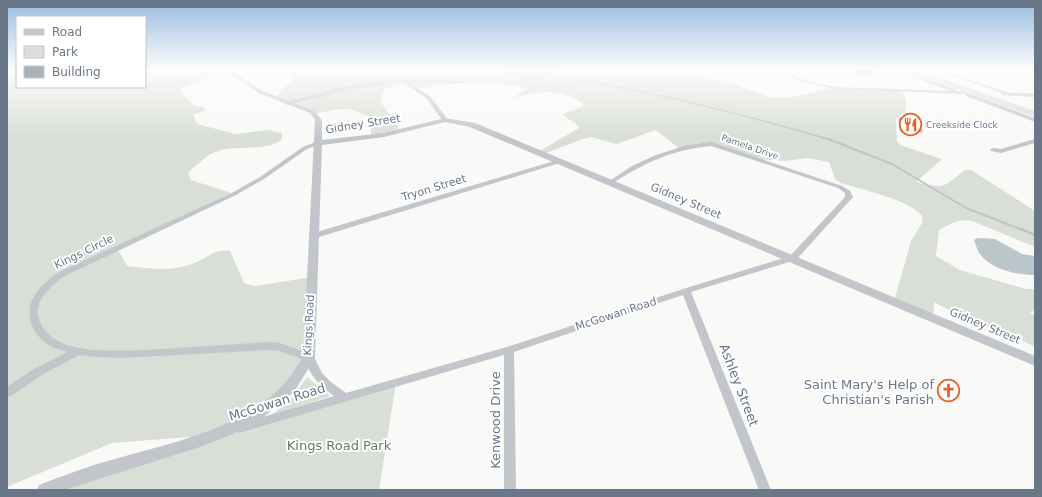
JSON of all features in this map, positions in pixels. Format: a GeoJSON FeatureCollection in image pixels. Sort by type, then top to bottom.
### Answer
{"type":"FeatureCollection","features":[{"type":"Feature","properties":{"kind":"highway"},"geometry":{"type":"LineString","coordinates":[[977,93],[1035,109]]}},
{"type":"Feature","properties":{"kind":"highway"},"geometry":{"type":"LineString","coordinates":[[977,93],[1035,114]]}},
{"type":"Feature","properties":{"kind":"highway"},"geometry":{"type":"LineString","coordinates":[[993,93],[1035,109]]}},
{"type":"Feature","properties":{"kind":"street","name":"Kings Road"},"geometry":{"type":"LineString","coordinates":[[45,490],[75,478],[217,434],[271,405],[292,385],[308,358],[313,236],[320,125],[316,116],[264,92]]}},
{"type":"Feature","properties":{"kind":"street"},"geometry":{"type":"LineString","coordinates":[[287,103],[333,92]]}},
{"type":"Feature","properties":{"kind":"street"},"geometry":{"type":"LineString","coordinates":[[422,92],[428,97],[445,120]]}},
{"type":"Feature","properties":{"kind":"street"},"geometry":{"type":"LineString","coordinates":[[962,92],[1035,120]]}},
{"type":"Feature","properties":{"kind":"street"},"geometry":{"type":"LineString","coordinates":[[964,92],[977,93]]}},
{"type":"Feature","properties":{"kind":"street"},"geometry":{"type":"LineString","coordinates":[[1004,92],[1009,94]]}},
{"type":"Feature","properties":{"kind":"street"},"geometry":{"type":"LineString","coordinates":[[993,93],[1035,95]]}},
{"type":"Feature","properties":{"kind":"street","name":"Gidney Street"},"geometry":{"type":"LineString","coordinates":[[318,143],[384,135],[445,120],[461,122],[483,129],[561,161],[1035,361]]}},
{"type":"Feature","properties":{"kind":"street"},"geometry":{"type":"LineString","coordinates":[[993,150],[1000,151],[1035,141]]}},
{"type":"Feature","properties":{"kind":"street","name":"Kings Circle"},"geometry":{"type":"LineString","coordinates":[[308,358],[280,347],[269,346],[135,354],[78,351],[55,344],[42,335],[34,322],[32,309],[36,298],[44,287],[60,275],[234,194],[262,178],[305,148],[318,143]]}},
{"type":"Feature","properties":{"kind":"street","name":"Pamela Drive"},"geometry":{"type":"LineString","coordinates":[[611,182],[630,169],[655,156],[692,146],[711,144],[840,187]]}},
{"type":"Feature","properties":{"kind":"street","name":"Tryon Street"},"geometry":{"type":"LineString","coordinates":[[313,236],[561,161]]}},
{"type":"Feature","properties":{"kind":"street","name":"McGowan Road"},"geometry":{"type":"LineString","coordinates":[[217,434],[509,350],[686,291],[793,258],[847,200],[849,194],[840,187]]}},
{"type":"Feature","properties":{"kind":"street","name":"Ashley Street"},"geometry":{"type":"LineString","coordinates":[[686,291],[765,490]]}},
{"type":"Feature","properties":{"kind":"street","name":"Kenwood Drive"},"geometry":{"type":"LineString","coordinates":[[509,350],[510,490]]}},
{"type":"Feature","properties":{"kind":"street"},"geometry":{"type":"LineString","coordinates":[[7,393],[36,373],[78,351]]}},
{"type":"Feature","properties":{"kind":"street","name":"McGowan Road"},"geometry":{"type":"LineString","coordinates":[[308,358],[315,374],[345,397]]}},
{"type":"Feature","properties":{"kind":"green space","name":"Kings Road Park"},"geometry":{"type":"Polygon","coordinates":[[[7,92],[182,92],[194,106],[203,107],[206,110],[193,115],[197,124],[236,134],[268,130],[282,133],[282,139],[269,146],[225,149],[206,157],[188,173],[191,180],[234,194],[117,248],[127,266],[158,269],[181,267],[194,263],[219,251],[230,251],[244,283],[255,286],[312,277],[304,367],[240,423],[396,383],[379,490],[45,490],[214,435],[112,443],[7,487],[7,92]]]}},
{"type":"Feature","properties":{"kind":"green space"},"geometry":{"type":"Polygon","coordinates":[[[280,92],[384,92],[380,101],[401,131],[372,137],[368,116],[350,109],[340,109],[314,114],[274,98],[280,92]]]}},
{"type":"Feature","properties":{"kind":"green space"},"geometry":{"type":"Polygon","coordinates":[[[522,92],[548,92],[531,94],[513,98],[522,92]]]}},
{"type":"Feature","properties":{"kind":"green space"},"geometry":{"type":"Polygon","coordinates":[[[552,92],[756,92],[777,98],[798,96],[814,92],[902,92],[906,100],[906,110],[896,119],[897,141],[900,145],[942,159],[916,182],[939,186],[947,184],[965,170],[971,170],[1035,211],[1035,247],[972,221],[963,220],[955,222],[939,230],[936,256],[960,270],[1026,289],[1035,289],[1035,310],[1030,313],[1035,316],[1035,347],[1010,335],[959,315],[934,302],[933,317],[894,301],[911,241],[922,223],[922,215],[905,204],[895,200],[841,183],[835,179],[829,162],[808,158],[784,161],[759,159],[717,145],[680,149],[656,130],[616,144],[591,137],[586,138],[543,154],[538,152],[579,128],[563,114],[583,106],[583,104],[567,95],[552,92]]]}},
{"type":"Feature","properties":{"kind":"green space"},"geometry":{"type":"Polygon","coordinates":[[[307,377],[330,396],[272,415],[294,396],[307,377]]]}},
{"type":"Feature","properties":{"kind":"shaded area"},"geometry":{"type":"Polygon","coordinates":[[[977,238],[995,239],[1022,254],[1035,256],[1035,275],[1013,273],[991,264],[978,251],[974,240],[977,238]]]}},
{"type":"Feature","properties":{"kind":"building","name":"Creekside Clock"},"geometry":{"type":"Polygon","coordinates":[[[898,117],[919,120],[923,133],[909,131],[910,134],[901,132],[898,117]]]}},
{"type":"Feature","properties":{"kind":"waterway"},"geometry":{"type":"LineString","coordinates":[[643,92],[692,103],[830,140]]}},
{"type":"Feature","properties":{"kind":"waterway"},"geometry":{"type":"LineString","coordinates":[[830,140],[892,164],[966,208],[1023,230]]}},
{"type":"Feature","properties":{"kind":"waterway"},"geometry":{"type":"LineString","coordinates":[[1021,229],[1035,235]]}},
{"type":"Feature","properties":{"kind":"place","name":"Creekside Clock"},"geometry":{"type":"Point","coordinates":[911,125]}},
{"type":"Feature","properties":{"kind":"place","name":"Saint Mary's Help of Christian's Parish"},"geometry":{"type":"Point","coordinates":[949,391]}}]}
